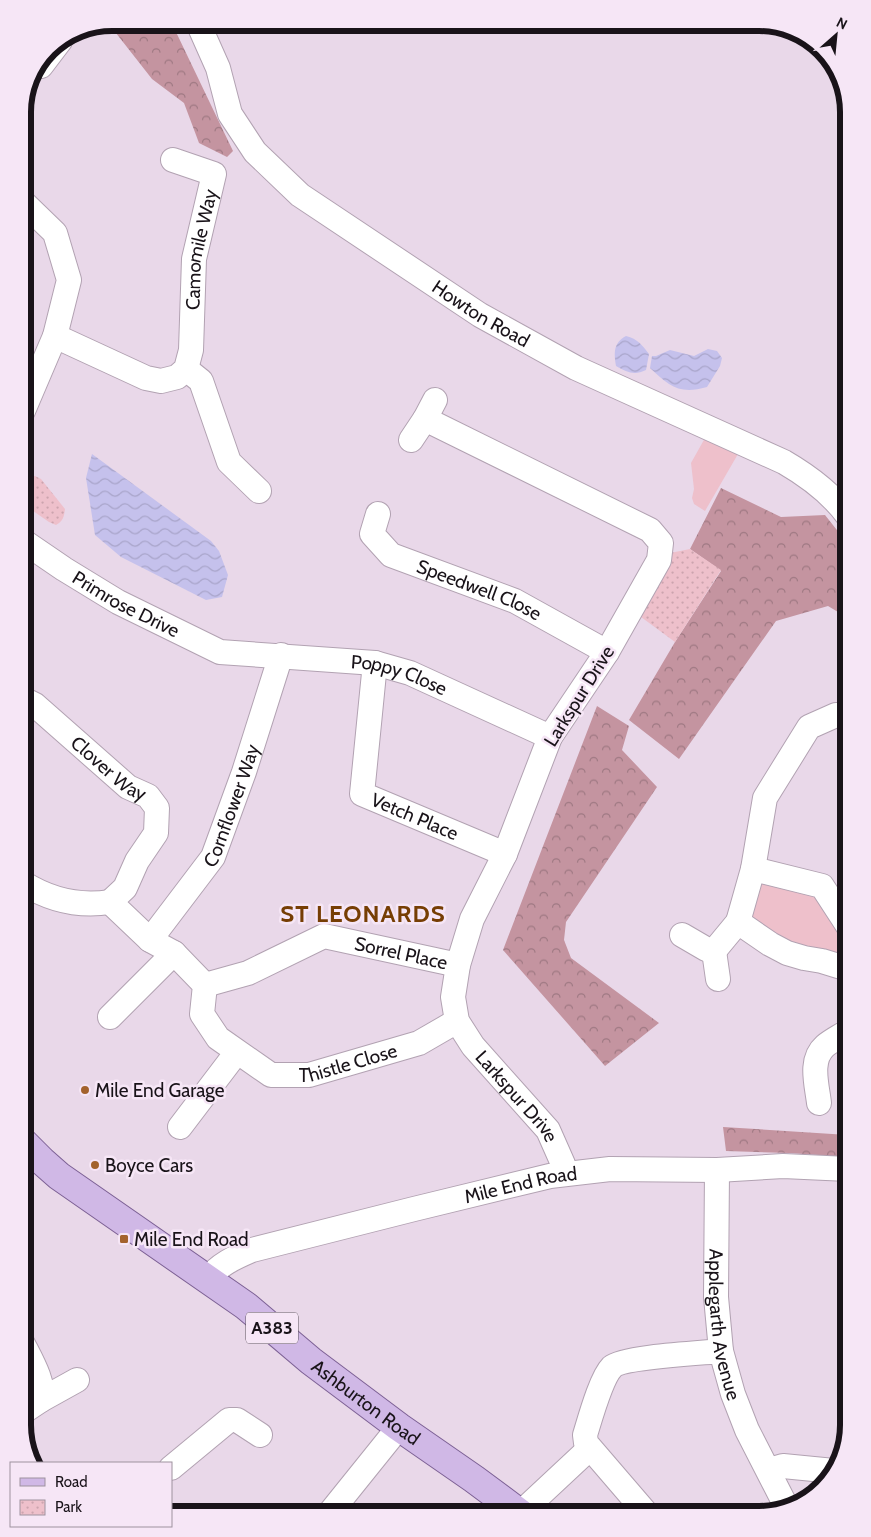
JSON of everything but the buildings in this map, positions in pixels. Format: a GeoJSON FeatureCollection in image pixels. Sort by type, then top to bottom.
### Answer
{"type":"FeatureCollection","features":[{"type":"Feature","properties":{"kind":"main road","name":"Ashburton Road"},"geometry":{"type":"LineString","coordinates":[[31,1151],[82,1193],[246,1306],[311,1361],[399,1427],[510,1506]]}},
{"type":"Feature","properties":{"kind":"street","name":"Howton Road"},"geometry":{"type":"LineString","coordinates":[[202,31],[218,68],[230,114],[255,152],[300,195],[489,320],[576,368],[634,396],[784,462],[806,475],[840,507]]}},
{"type":"Feature","properties":{"kind":"street","name":"Camomile Way"},"geometry":{"type":"LineString","coordinates":[[173,160],[214,174],[194,259],[192,342],[186,369]]}},
{"type":"Feature","properties":{"kind":"street"},"geometry":{"type":"LineString","coordinates":[[31,210],[55,234],[69,280],[54,336],[31,392]]}},
{"type":"Feature","properties":{"kind":"street"},"geometry":{"type":"LineString","coordinates":[[54,336],[146,378],[161,381],[177,377],[186,369],[201,381],[229,462],[259,490]]}},
{"type":"Feature","properties":{"kind":"street","name":"Larkspur Drive"},"geometry":{"type":"LineString","coordinates":[[411,440],[430,409],[650,530],[661,543],[659,560],[607,652],[550,737],[506,854],[472,919],[458,965],[453,997],[457,1021],[472,1046],[548,1130],[563,1164]]}},
{"type":"Feature","properties":{"kind":"street","name":"Speedwell Close"},"geometry":{"type":"LineString","coordinates":[[378,514],[372,534],[391,555],[515,601],[607,652]]}},
{"type":"Feature","properties":{"kind":"street","name":"Primrose Drive"},"geometry":{"type":"LineString","coordinates":[[31,546],[118,602],[220,652],[235,654]]}},
{"type":"Feature","properties":{"kind":"street","name":"Poppy Close"},"geometry":{"type":"LineString","coordinates":[[235,654],[281,655],[375,663],[410,673],[550,737]]}},
{"type":"Feature","properties":{"kind":"street","name":"Cornflower Way"},"geometry":{"type":"LineString","coordinates":[[150,940],[213,857],[244,772],[281,655]]}},
{"type":"Feature","properties":{"kind":"street","name":"Vetch Place"},"geometry":{"type":"LineString","coordinates":[[375,663],[362,794],[506,854]]}},
{"type":"Feature","properties":{"kind":"street","name":"Clover Way"},"geometry":{"type":"LineString","coordinates":[[31,703],[128,787],[148,796],[156,808],[156,833],[137,861],[125,888],[110,902]]}},
{"type":"Feature","properties":{"kind":"street"},"geometry":{"type":"LineString","coordinates":[[718,979],[714,951],[738,922],[753,869],[765,798],[809,727],[840,715]]}},
{"type":"Feature","properties":{"kind":"street"},"geometry":{"type":"LineString","coordinates":[[753,869],[822,886],[840,914]]}},
{"type":"Feature","properties":{"kind":"street"},"geometry":{"type":"LineString","coordinates":[[31,888],[41,894],[68,902],[94,904],[110,902],[150,940],[174,953],[205,985]]}},
{"type":"Feature","properties":{"kind":"street"},"geometry":{"type":"LineString","coordinates":[[738,922],[770,944],[788,953],[840,967]]}},
{"type":"Feature","properties":{"kind":"street"},"geometry":{"type":"LineString","coordinates":[[682,935],[706,949],[714,951]]}},
{"type":"Feature","properties":{"kind":"street","name":"Sorrel Place"},"geometry":{"type":"LineString","coordinates":[[205,985],[248,973],[324,936],[458,965]]}},
{"type":"Feature","properties":{"kind":"street"},"geometry":{"type":"LineString","coordinates":[[110,1017],[174,953]]}},
{"type":"Feature","properties":{"kind":"street","name":"Thistle Close"},"geometry":{"type":"LineString","coordinates":[[205,985],[202,1014],[218,1038],[271,1075],[309,1075],[419,1043],[457,1021]]}},
{"type":"Feature","properties":{"kind":"street"},"geometry":{"type":"LineString","coordinates":[[818,1103],[815,1068],[817,1056],[824,1046],[840,1036]]}},
{"type":"Feature","properties":{"kind":"street"},"geometry":{"type":"LineString","coordinates":[[180,1127],[237,1052]]}},
{"type":"Feature","properties":{"kind":"street","name":"Mile End Road"},"geometry":{"type":"LineString","coordinates":[[208,1279],[214,1272],[232,1259],[252,1250],[550,1176],[610,1169],[717,1170],[783,1166],[840,1169]]}},
{"type":"Feature","properties":{"kind":"street","name":"Applegarth Avenue"},"geometry":{"type":"LineString","coordinates":[[717,1170],[716,1297],[722,1351],[734,1394],[747,1430],[769,1470],[783,1502]]}},
{"type":"Feature","properties":{"kind":"street"},"geometry":{"type":"LineString","coordinates":[[641,1506],[586,1443],[585,1435],[605,1379],[612,1367],[640,1358],[722,1351]]}},
{"type":"Feature","properties":{"kind":"street"},"geometry":{"type":"LineString","coordinates":[[31,1363],[43,1393],[32,1406]]}},
{"type":"Feature","properties":{"kind":"street"},"geometry":{"type":"LineString","coordinates":[[32,1406],[77,1380]]}},
{"type":"Feature","properties":{"kind":"street"},"geometry":{"type":"LineString","coordinates":[[172,1467],[228,1420],[237,1420],[260,1435]]}},
{"type":"Feature","properties":{"kind":"street"},"geometry":{"type":"LineString","coordinates":[[335,1506],[399,1427]]}},
{"type":"Feature","properties":{"kind":"street"},"geometry":{"type":"LineString","coordinates":[[529,1506],[590,1449]]}},
{"type":"Feature","properties":{"kind":"street"},"geometry":{"type":"LineString","coordinates":[[769,1470],[783,1466],[825,1471]]}},
{"type":"Feature","properties":{"kind":"green space"},"geometry":{"type":"Polygon","coordinates":[[[114,31],[176,32],[233,151],[227,157],[199,143],[184,103],[152,79],[114,31]]]}},
{"type":"Feature","properties":{"kind":"green space"},"geometry":{"type":"Polygon","coordinates":[[[705,438],[738,454],[705,511],[694,504],[692,498],[694,489],[691,463],[705,438]]]}},
{"type":"Feature","properties":{"kind":"green space"},"geometry":{"type":"Polygon","coordinates":[[[31,476],[41,479],[65,509],[63,519],[56,525],[31,510],[31,476]]]}},
{"type":"Feature","properties":{"kind":"green space"},"geometry":{"type":"Polygon","coordinates":[[[721,488],[781,517],[825,515],[840,534],[840,613],[828,606],[776,621],[679,759],[629,720],[675,642],[721,571],[690,549],[721,488]]]}},
{"type":"Feature","properties":{"kind":"green space"},"geometry":{"type":"Polygon","coordinates":[[[690,549],[721,570],[675,642],[641,617],[666,573],[670,553],[690,549]]]}},
{"type":"Feature","properties":{"kind":"green space"},"geometry":{"type":"Polygon","coordinates":[[[597,706],[629,726],[622,750],[657,787],[566,922],[564,940],[571,958],[659,1023],[605,1066],[503,950],[597,706]]]}},
{"type":"Feature","properties":{"kind":"green space"},"geometry":{"type":"Polygon","coordinates":[[[755,882],[819,892],[840,925],[840,957],[779,938],[767,931],[747,913],[755,882]]]}},
{"type":"Feature","properties":{"kind":"green space"},"geometry":{"type":"Polygon","coordinates":[[[723,1127],[840,1134],[840,1156],[726,1151],[723,1127]]]}},
{"type":"Feature","properties":{"kind":"water"},"geometry":{"type":"Polygon","coordinates":[[[626,336],[637,341],[649,354],[646,370],[631,373],[616,366],[615,349],[626,336]]]}},
{"type":"Feature","properties":{"kind":"water"},"geometry":{"type":"Polygon","coordinates":[[[708,349],[717,351],[722,358],[720,366],[707,387],[689,390],[675,387],[663,380],[650,368],[652,356],[670,350],[694,356],[708,349]]]}},
{"type":"Feature","properties":{"kind":"water"},"geometry":{"type":"Polygon","coordinates":[[[92,454],[211,541],[219,551],[228,575],[222,597],[206,600],[121,557],[95,535],[86,478],[92,454]]]}},
{"type":"Feature","properties":{"kind":"place","name":"Mile End Garage"},"geometry":{"type":"Point","coordinates":[85,1090]}},
{"type":"Feature","properties":{"kind":"place","name":"Boyce Cars"},"geometry":{"type":"Point","coordinates":[95,1165]}},
{"type":"Feature","properties":{"kind":"place","name":"Mile End Road"},"geometry":{"type":"Point","coordinates":[124,1239]}},
{"type":"Feature","properties":{"kind":"district","name":"ST LEONARDS"},"geometry":{"type":"Point","coordinates":[363,913]}}]}
